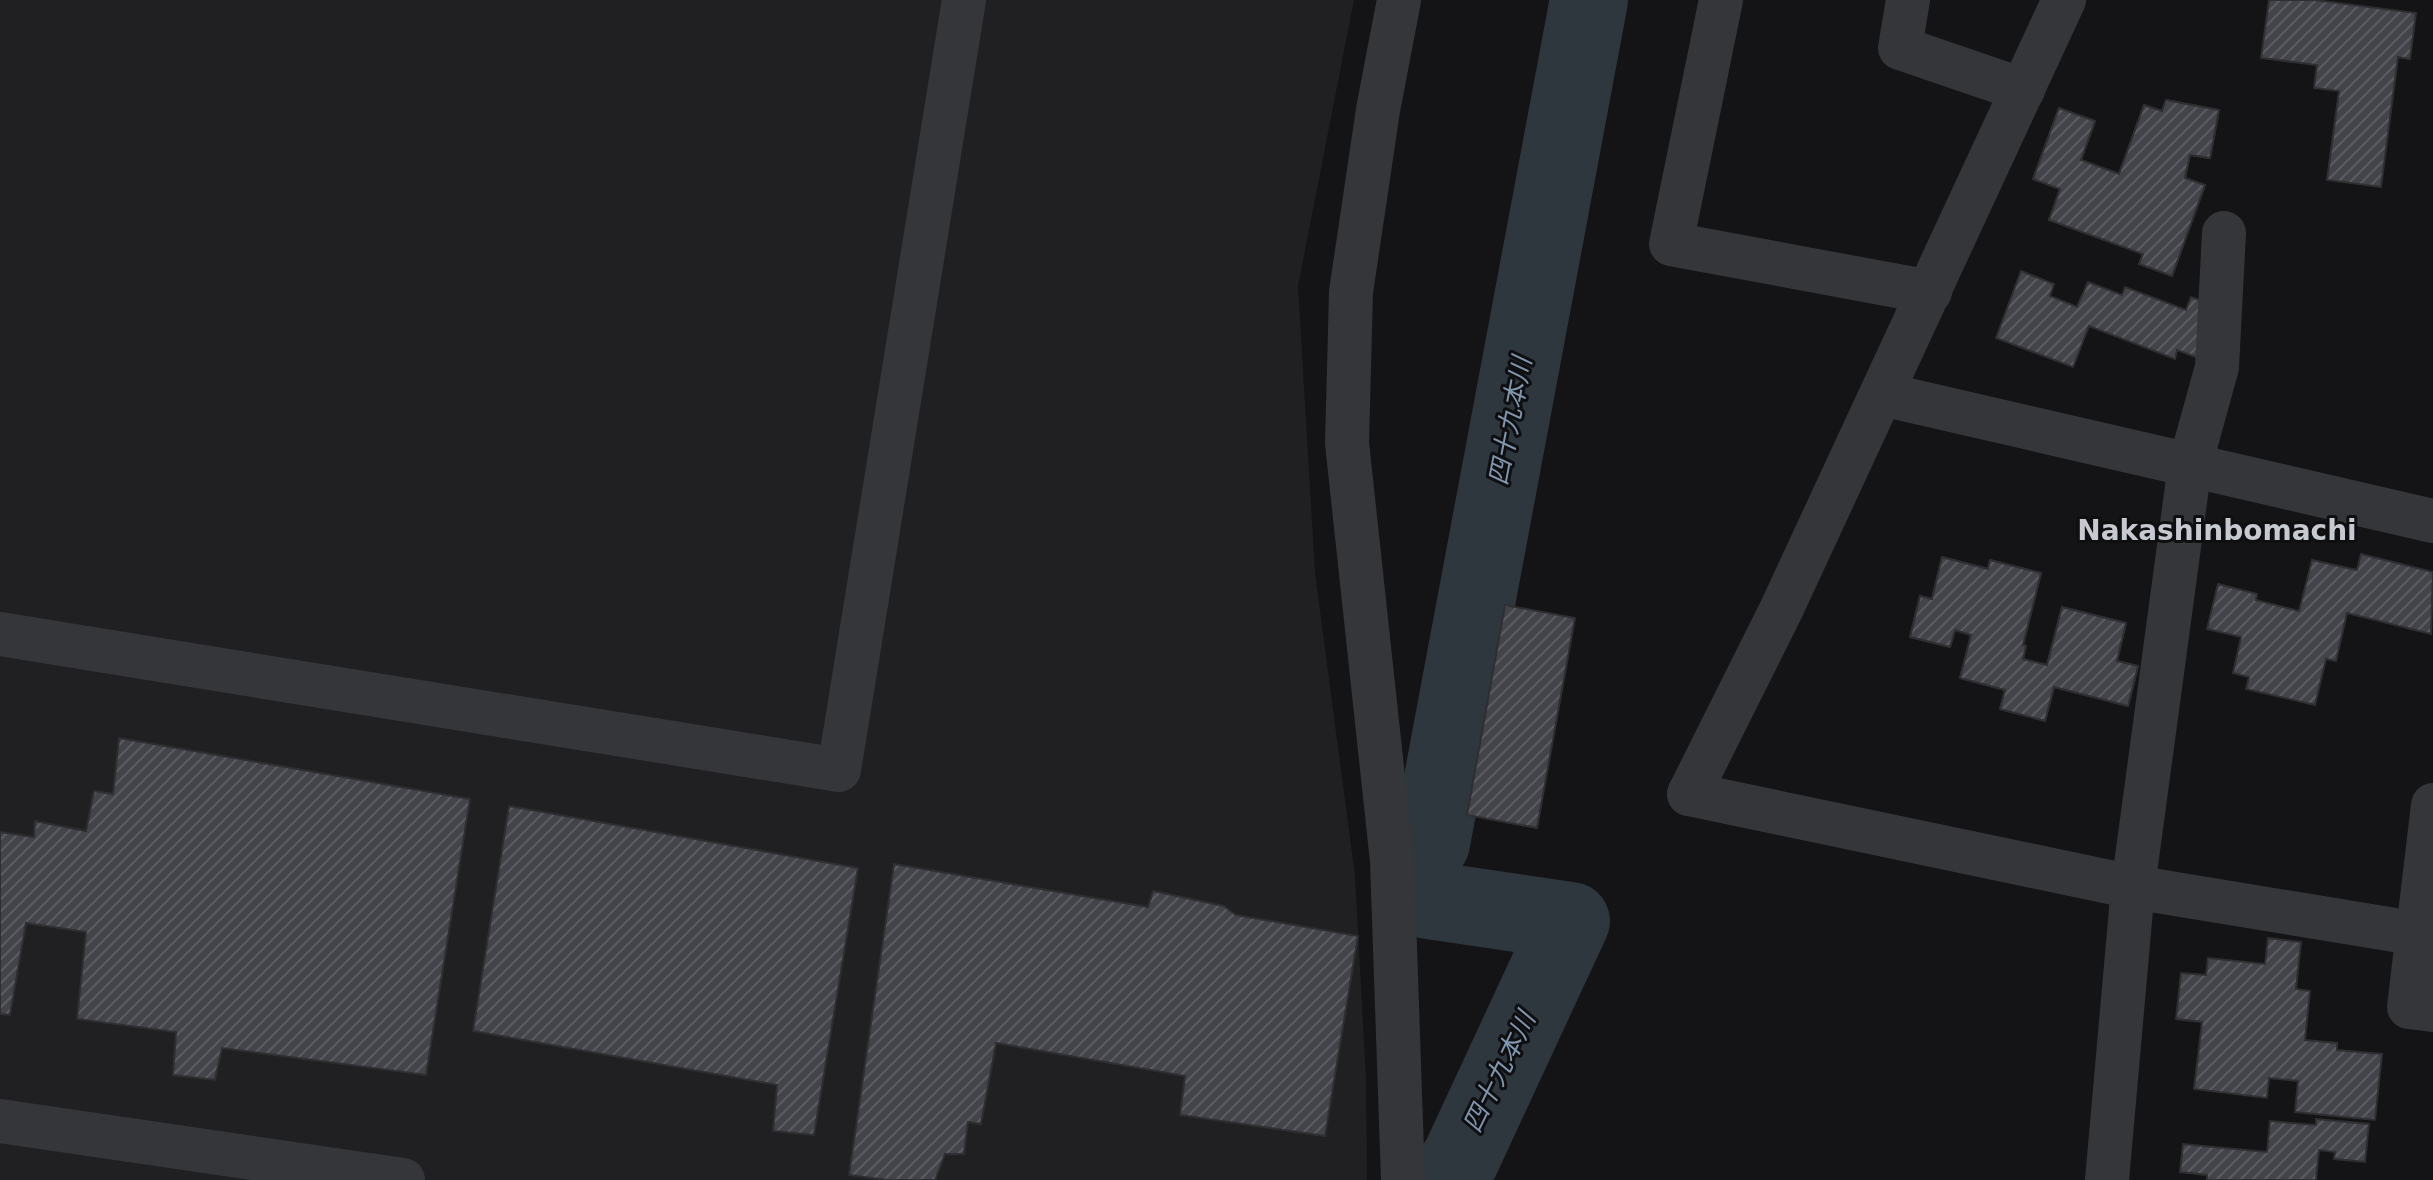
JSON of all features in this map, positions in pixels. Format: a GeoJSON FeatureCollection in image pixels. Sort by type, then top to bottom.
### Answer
{"type":"FeatureCollection","features":[{"type":"Feature","properties":{"kind":"street"},"geometry":{"type":"LineString","coordinates":[[0,634],[839,770],[964,0]]}},
{"type":"Feature","properties":{"kind":"street"},"geometry":{"type":"LineString","coordinates":[[1399,0],[1378,110],[1351,292],[1347,443],[1392,861],[1403,1180]]}},
{"type":"Feature","properties":{"kind":"street"},"geometry":{"type":"LineString","coordinates":[[1721,0],[1671,244],[1930,292]]}},
{"type":"Feature","properties":{"kind":"street"},"geometry":{"type":"LineString","coordinates":[[1908,0],[1900,48],[2023,90]]}},
{"type":"Feature","properties":{"kind":"street"},"geometry":{"type":"LineString","coordinates":[[2064,0],[1781,610],[1689,794],[2133,887],[2419,934]]}},
{"type":"Feature","properties":{"kind":"street"},"geometry":{"type":"LineString","coordinates":[[2107,1180],[2133,887],[2190,465],[2217,367],[2224,233]]}},
{"type":"Feature","properties":{"kind":"street"},"geometry":{"type":"LineString","coordinates":[[1882,394],[2433,521]]}},
{"type":"Feature","properties":{"kind":"street"},"geometry":{"type":"LineString","coordinates":[[2433,805],[2409,1007],[2433,1010]]}},
{"type":"Feature","properties":{"kind":"street"},"geometry":{"type":"LineString","coordinates":[[0,1121],[403,1180]]}},
{"type":"Feature","properties":{"kind":"shaded area"},"geometry":{"type":"Polygon","coordinates":[[[0,0],[1354,0],[1298,286],[1315,573],[1355,876],[1366,1079],[1367,1180],[0,1180],[0,0]]]}},
{"type":"Feature","properties":{"kind":"building"},"geometry":{"type":"Polygon","coordinates":[[[2269,0],[2315,0],[2416,13],[2410,59],[2398,57],[2381,187],[2327,180],[2339,91],[2314,88],[2317,65],[2261,58],[2269,0]]]}},
{"type":"Feature","properties":{"kind":"building"},"geometry":{"type":"Polygon","coordinates":[[[2166,100],[2219,110],[2210,158],[2190,155],[2185,178],[2205,185],[2172,276],[2139,264],[2143,254],[2049,220],[2060,189],[2033,179],[2059,108],[2095,121],[2081,160],[2119,174],[2144,105],[2162,111],[2166,100]]]}},
{"type":"Feature","properties":{"kind":"building"},"geometry":{"type":"Polygon","coordinates":[[[2166,100],[2219,110],[2210,158],[2190,155],[2185,178],[2205,185],[2172,276],[2139,264],[2143,254],[2049,220],[2060,189],[2033,179],[2059,108],[2095,121],[2081,160],[2119,174],[2144,105],[2162,111],[2166,100]]]}},
{"type":"Feature","properties":{"kind":"building"},"geometry":{"type":"Polygon","coordinates":[[[2021,271],[2054,284],[2050,296],[2077,307],[2088,282],[2122,295],[2125,287],[2186,310],[2191,297],[2205,302],[2199,358],[2177,350],[2175,359],[2089,326],[2073,367],[1996,338],[2021,271]]]}},
{"type":"Feature","properties":{"kind":"building"},"geometry":{"type":"Polygon","coordinates":[[[2361,554],[2433,572],[2431,634],[2347,613],[2336,661],[2326,659],[2315,705],[2246,689],[2249,677],[2233,673],[2241,637],[2207,629],[2218,584],[2257,594],[2256,600],[2299,611],[2312,560],[2357,570],[2361,554]]]}},
{"type":"Feature","properties":{"kind":"building"},"geometry":{"type":"Polygon","coordinates":[[[1942,557],[1988,569],[1990,560],[2041,573],[2023,645],[2026,646],[2023,659],[2047,665],[2062,607],[2126,623],[2117,661],[2138,666],[2128,706],[2054,687],[2045,721],[2000,709],[2005,690],[1960,678],[1971,635],[1955,630],[1950,647],[1910,637],[1920,596],[1932,599],[1942,557]]]}},
{"type":"Feature","properties":{"kind":"building"},"geometry":{"type":"Polygon","coordinates":[[[1942,557],[1988,569],[1990,560],[2041,573],[2023,645],[2026,646],[2023,659],[2047,665],[2062,607],[2126,623],[2117,661],[2138,666],[2128,706],[2054,687],[2045,721],[2000,709],[2005,690],[1960,678],[1971,635],[1955,630],[1950,647],[1910,637],[1920,596],[1932,599],[1942,557]]]}},
{"type":"Feature","properties":{"kind":"building"},"geometry":{"type":"Polygon","coordinates":[[[1505,605],[1575,618],[1537,828],[1467,815],[1505,605]]]}},
{"type":"Feature","properties":{"kind":"building"},"geometry":{"type":"Polygon","coordinates":[[[119,738],[470,799],[426,1075],[222,1048],[215,1080],[173,1075],[176,1032],[77,1019],[86,932],[26,923],[10,1015],[0,1014],[0,832],[34,837],[35,821],[86,831],[94,791],[113,794],[119,738]]]}},
{"type":"Feature","properties":{"kind":"building"},"geometry":{"type":"Polygon","coordinates":[[[509,806],[858,868],[814,1135],[773,1131],[777,1085],[473,1031],[509,806]]]}},
{"type":"Feature","properties":{"kind":"building"},"geometry":{"type":"Polygon","coordinates":[[[894,864],[1148,907],[1153,891],[1224,906],[1236,915],[1358,936],[1325,1136],[1180,1115],[1185,1076],[996,1043],[981,1124],[968,1122],[964,1154],[945,1154],[935,1180],[887,1180],[849,1175],[894,864]]]}},
{"type":"Feature","properties":{"kind":"building"},"geometry":{"type":"Polygon","coordinates":[[[2268,938],[2301,942],[2296,989],[2310,991],[2305,1040],[2337,1043],[2337,1050],[2382,1054],[2375,1120],[2295,1112],[2298,1081],[2269,1078],[2267,1098],[2194,1089],[2202,1022],[2176,1019],[2181,973],[2206,975],[2208,958],[2265,964],[2268,938]]]}},
{"type":"Feature","properties":{"kind":"building"},"geometry":{"type":"Polygon","coordinates":[[[2316,1119],[2369,1124],[2365,1162],[2334,1159],[2335,1152],[2319,1150],[2316,1180],[2207,1180],[2207,1175],[2180,1172],[2183,1144],[2267,1152],[2270,1121],[2316,1125],[2316,1119]]]}},
{"type":"Feature","properties":{"kind":"waterway","name":"四十九本川"},"geometry":{"type":"LineString","coordinates":[[1431,843],[1589,0]]}},
{"type":"Feature","properties":{"kind":"waterway","name":"四十九本川"},"geometry":{"type":"LineString","coordinates":[[1428,900],[1571,921],[1461,1158],[1447,1180]]}},
{"type":"Feature","properties":{"kind":"district","name":"Nakashinbomachi"},"geometry":{"type":"Point","coordinates":[2217,530]}}]}
